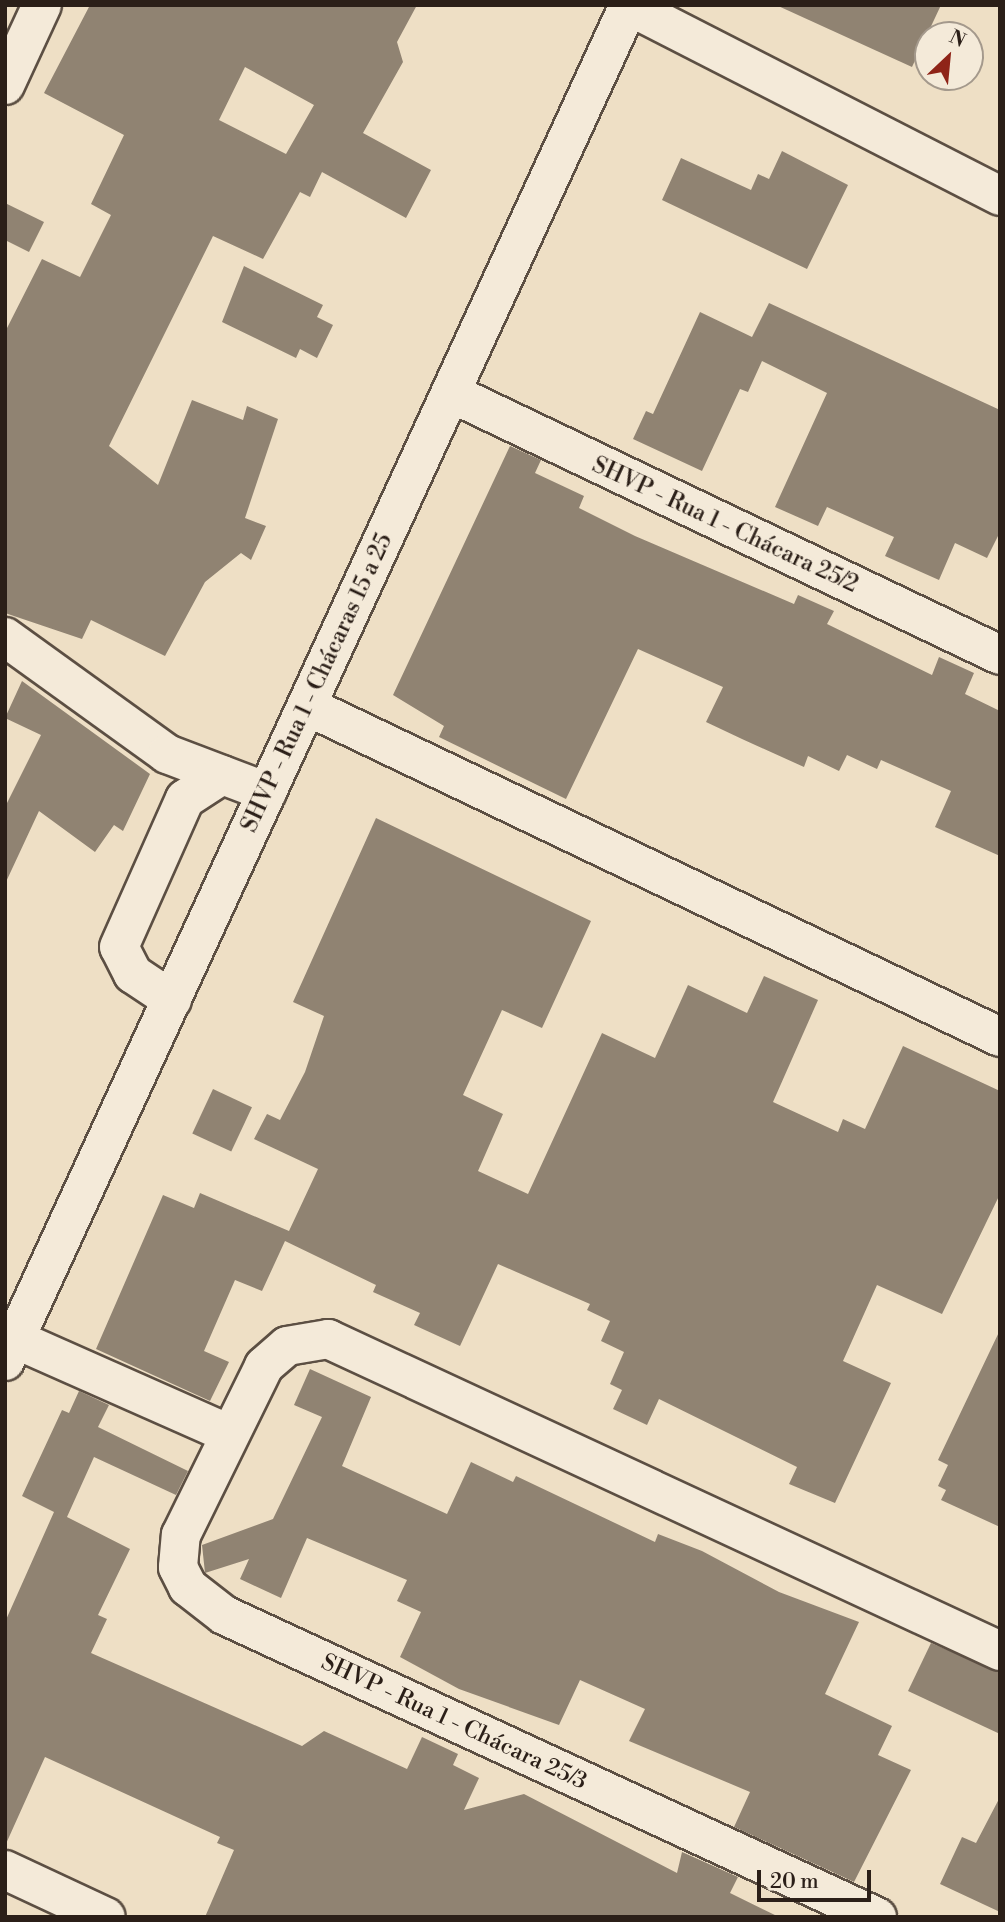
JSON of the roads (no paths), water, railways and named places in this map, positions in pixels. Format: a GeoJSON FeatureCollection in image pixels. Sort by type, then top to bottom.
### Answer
{"type":"FeatureCollection","features":[{"type":"Feature","properties":{"kind":"street"},"geometry":{"type":"LineString","coordinates":[[5,85],[42,5]]}},
{"type":"Feature","properties":{"kind":"street"},"geometry":{"type":"LineString","coordinates":[[629,6],[1000,196]]}},
{"type":"Feature","properties":{"kind":"street","name":"SHVP - Rua 1 - Chácaras 15 a 25"},"geometry":{"type":"LineString","coordinates":[[10,1350],[629,6]]}},
{"type":"Feature","properties":{"kind":"street","name":"SHVP - Rua 1 - Chácara 25/2"},"geometry":{"type":"LineString","coordinates":[[451,393],[1000,655]]}},
{"type":"Feature","properties":{"kind":"street"},"geometry":{"type":"LineString","coordinates":[[5,636],[167,754],[267,792]]}},
{"type":"Feature","properties":{"kind":"street"},"geometry":{"type":"LineString","coordinates":[[307,706],[1000,1037]]}},
{"type":"Feature","properties":{"kind":"street"},"geometry":{"type":"LineString","coordinates":[[172,1000],[133,974],[120,947],[185,799],[222,775]]}},
{"type":"Feature","properties":{"kind":"street","name":"SHVP - Rua 1 - Chácara 25/3"},"geometry":{"type":"LineString","coordinates":[[877,1917],[201,1601],[178,1567],[181,1535],[229,1434],[275,1353],[308,1339],[328,1339],[1000,1651]]}},
{"type":"Feature","properties":{"kind":"street"},"geometry":{"type":"LineString","coordinates":[[10,1350],[229,1434]]}},
{"type":"Feature","properties":{"kind":"street"},"geometry":{"type":"LineString","coordinates":[[5,1870],[106,1917]]}}]}
